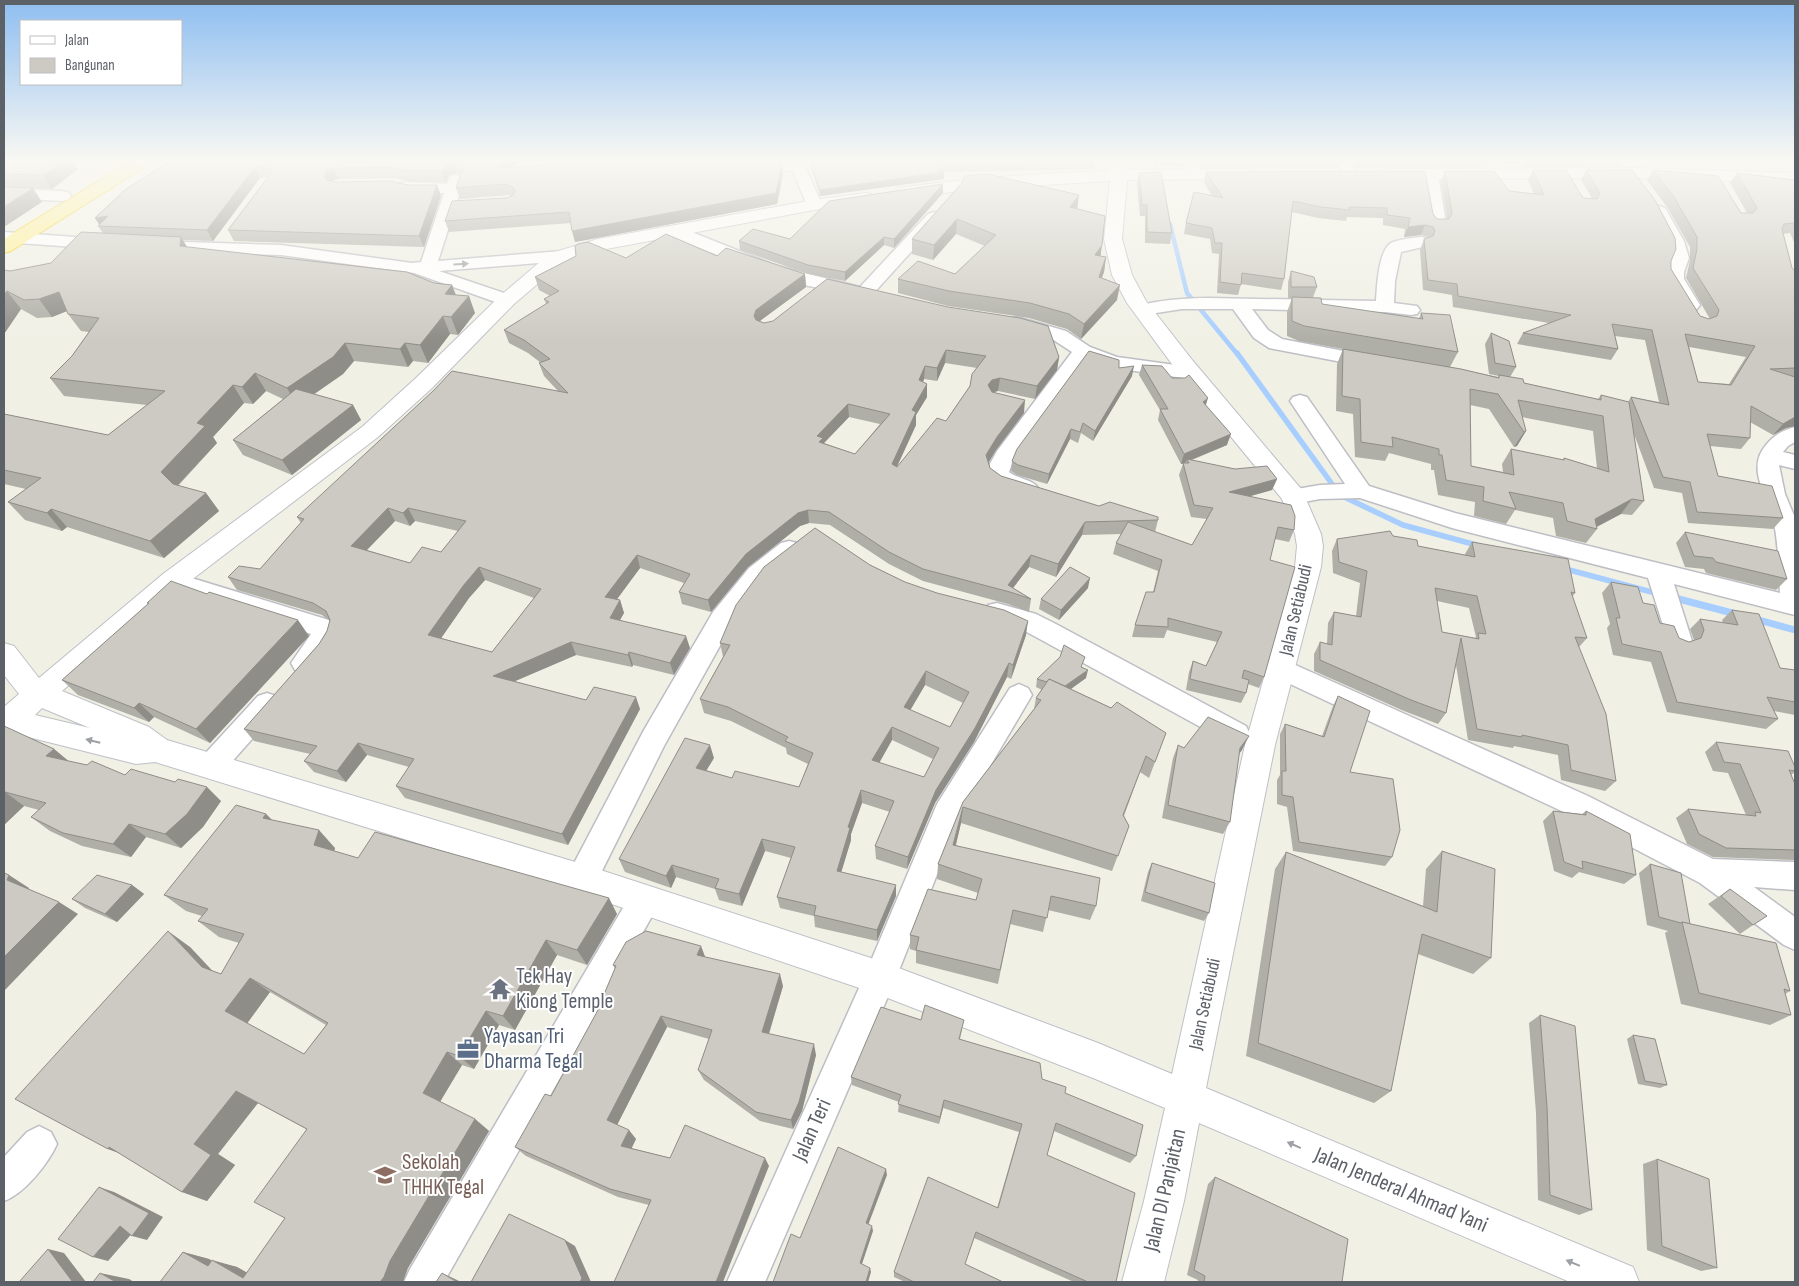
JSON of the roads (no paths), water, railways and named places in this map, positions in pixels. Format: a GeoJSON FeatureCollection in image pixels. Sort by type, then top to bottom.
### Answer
{"type":"FeatureCollection","features":[{"type":"Feature","properties":{"kind":"highway"},"geometry":{"type":"LineString","coordinates":[[7,239],[30,221]]}},
{"type":"Feature","properties":{"kind":"highway"},"geometry":{"type":"LineString","coordinates":[[7,239],[38,221]]}},
{"type":"Feature","properties":{"kind":"street"},"geometry":{"type":"LineString","coordinates":[[421,269],[442,221]]}},
{"type":"Feature","properties":{"kind":"street"},"geometry":{"type":"LineString","coordinates":[[421,269],[562,256],[598,245],[725,221]]}},
{"type":"Feature","properties":{"kind":"street"},"geometry":{"type":"LineString","coordinates":[[865,292],[930,221]]}},
{"type":"Feature","properties":{"kind":"street","name":"Jalan Setiabudi"},"geometry":{"type":"LineString","coordinates":[[1116,221],[1113,239],[1116,257],[1131,294],[1190,373],[1293,496],[1306,528],[1310,546],[1308,567],[1260,745],[1186,1097]]}},
{"type":"Feature","properties":{"kind":"street"},"geometry":{"type":"LineString","coordinates":[[1665,221],[1679,248],[1680,255],[1675,279],[1701,322]]}},
{"type":"Feature","properties":{"kind":"street"},"geometry":{"type":"LineString","coordinates":[[219,247],[232,231]]}},
{"type":"Feature","properties":{"kind":"street"},"geometry":{"type":"LineString","coordinates":[[673,231],[771,270],[884,297]]}},
{"type":"Feature","properties":{"kind":"street"},"geometry":{"type":"LineString","coordinates":[[7,239],[281,250],[421,269],[507,300]]}},
{"type":"Feature","properties":{"kind":"street"},"geometry":{"type":"LineString","coordinates":[[1385,307],[1386,281],[1393,250],[1398,246],[1421,242]]}},
{"type":"Feature","properties":{"kind":"street"},"geometry":{"type":"LineString","coordinates":[[5,721],[172,581],[370,432],[424,383],[507,300],[548,265],[562,256]]}},
{"type":"Feature","properties":{"kind":"street"},"geometry":{"type":"LineString","coordinates":[[803,301],[824,284]]}},
{"type":"Feature","properties":{"kind":"street"},"geometry":{"type":"LineString","coordinates":[[1143,310],[1209,302],[1385,307],[1411,310]]}},
{"type":"Feature","properties":{"kind":"street"},"geometry":{"type":"LineString","coordinates":[[1238,303],[1260,334],[1276,344],[1306,351],[1392,365]]}},
{"type":"Feature","properties":{"kind":"street"},"geometry":{"type":"LineString","coordinates":[[1003,321],[1035,327],[1059,335],[1083,351],[1114,362],[1190,373]]}},
{"type":"Feature","properties":{"kind":"street"},"geometry":{"type":"LineString","coordinates":[[1047,494],[1008,482],[999,475],[998,469],[1032,406],[1083,351]]}},
{"type":"Feature","properties":{"kind":"street"},"geometry":{"type":"LineString","coordinates":[[1300,401],[1356,490]]}},
{"type":"Feature","properties":{"kind":"street"},"geometry":{"type":"LineString","coordinates":[[1293,496],[1356,490],[1662,587],[1794,606],[1786,525],[1782,510],[1774,494],[1768,470],[1769,455],[1781,441],[1795,434]]}},
{"type":"Feature","properties":{"kind":"street"},"geometry":{"type":"LineString","coordinates":[[1769,455],[1795,462]]}},
{"type":"Feature","properties":{"kind":"street"},"geometry":{"type":"LineString","coordinates":[[582,879],[654,738],[722,619],[757,574],[809,534]]}},
{"type":"Feature","properties":{"kind":"street"},"geometry":{"type":"LineString","coordinates":[[172,581],[320,627],[325,632],[324,638],[211,766]]}},
{"type":"Feature","properties":{"kind":"street"},"geometry":{"type":"LineString","coordinates":[[1662,587],[1680,641]]}},
{"type":"Feature","properties":{"kind":"street"},"geometry":{"type":"LineString","coordinates":[[975,606],[1008,615],[1045,630],[1220,726],[1260,745]]}},
{"type":"Feature","properties":{"kind":"street"},"geometry":{"type":"LineString","coordinates":[[4,654],[23,680],[38,694],[139,736],[158,750]]}},
{"type":"Feature","properties":{"kind":"street"},"geometry":{"type":"LineString","coordinates":[[1282,669],[1578,805],[1710,873],[1795,935]]}},
{"type":"Feature","properties":{"kind":"street","name":"Jalan Teri"},"geometry":{"type":"LineString","coordinates":[[746,1282],[880,978],[947,813],[1019,695]]}},
{"type":"Feature","properties":{"kind":"street"},"geometry":{"type":"LineString","coordinates":[[5,721],[136,751],[158,750]]}},
{"type":"Feature","properties":{"kind":"street","name":"Jalan Jenderal Ahmad Yani"},"geometry":{"type":"LineString","coordinates":[[158,750],[582,879],[880,978],[1098,1061],[1186,1097],[1618,1282]]}},
{"type":"Feature","properties":{"kind":"street"},"geometry":{"type":"LineString","coordinates":[[1710,873],[1795,876]]}},
{"type":"Feature","properties":{"kind":"street"},"geometry":{"type":"LineString","coordinates":[[423,1282],[644,901]]}},
{"type":"Feature","properties":{"kind":"street","name":"Jalan DI Panjaitan"},"geometry":{"type":"LineString","coordinates":[[1144,1282],[1186,1097]]}},
{"type":"Feature","properties":{"kind":"street"},"geometry":{"type":"LineString","coordinates":[[4,1183],[39,1144]]}},
{"type":"Feature","properties":{"kind":"waterway"},"geometry":{"type":"LineString","coordinates":[[1170,224],[1187,293],[1238,355]]}},
{"type":"Feature","properties":{"kind":"waterway"},"geometry":{"type":"LineString","coordinates":[[1237,353],[1340,495],[1403,525],[1480,546]]}},
{"type":"Feature","properties":{"kind":"waterway"},"geometry":{"type":"LineString","coordinates":[[1562,568],[1659,594]]}},
{"type":"Feature","properties":{"kind":"waterway"},"geometry":{"type":"LineString","coordinates":[[1674,598],[1671,597],[1736,614]]}},
{"type":"Feature","properties":{"kind":"waterway"},"geometry":{"type":"LineString","coordinates":[[1755,619],[1795,630]]}},
{"type":"Feature","properties":{"kind":"place","name":"Tek Hay Kiong Temple"},"geometry":{"type":"Point","coordinates":[500,989]}},
{"type":"Feature","properties":{"kind":"place","name":"Yayasan Tri Dharma Tegal"},"geometry":{"type":"Point","coordinates":[468,1049]}},
{"type":"Feature","properties":{"kind":"place","name":"Sekolah THHK Tegal"},"geometry":{"type":"Point","coordinates":[385,1175]}}]}
